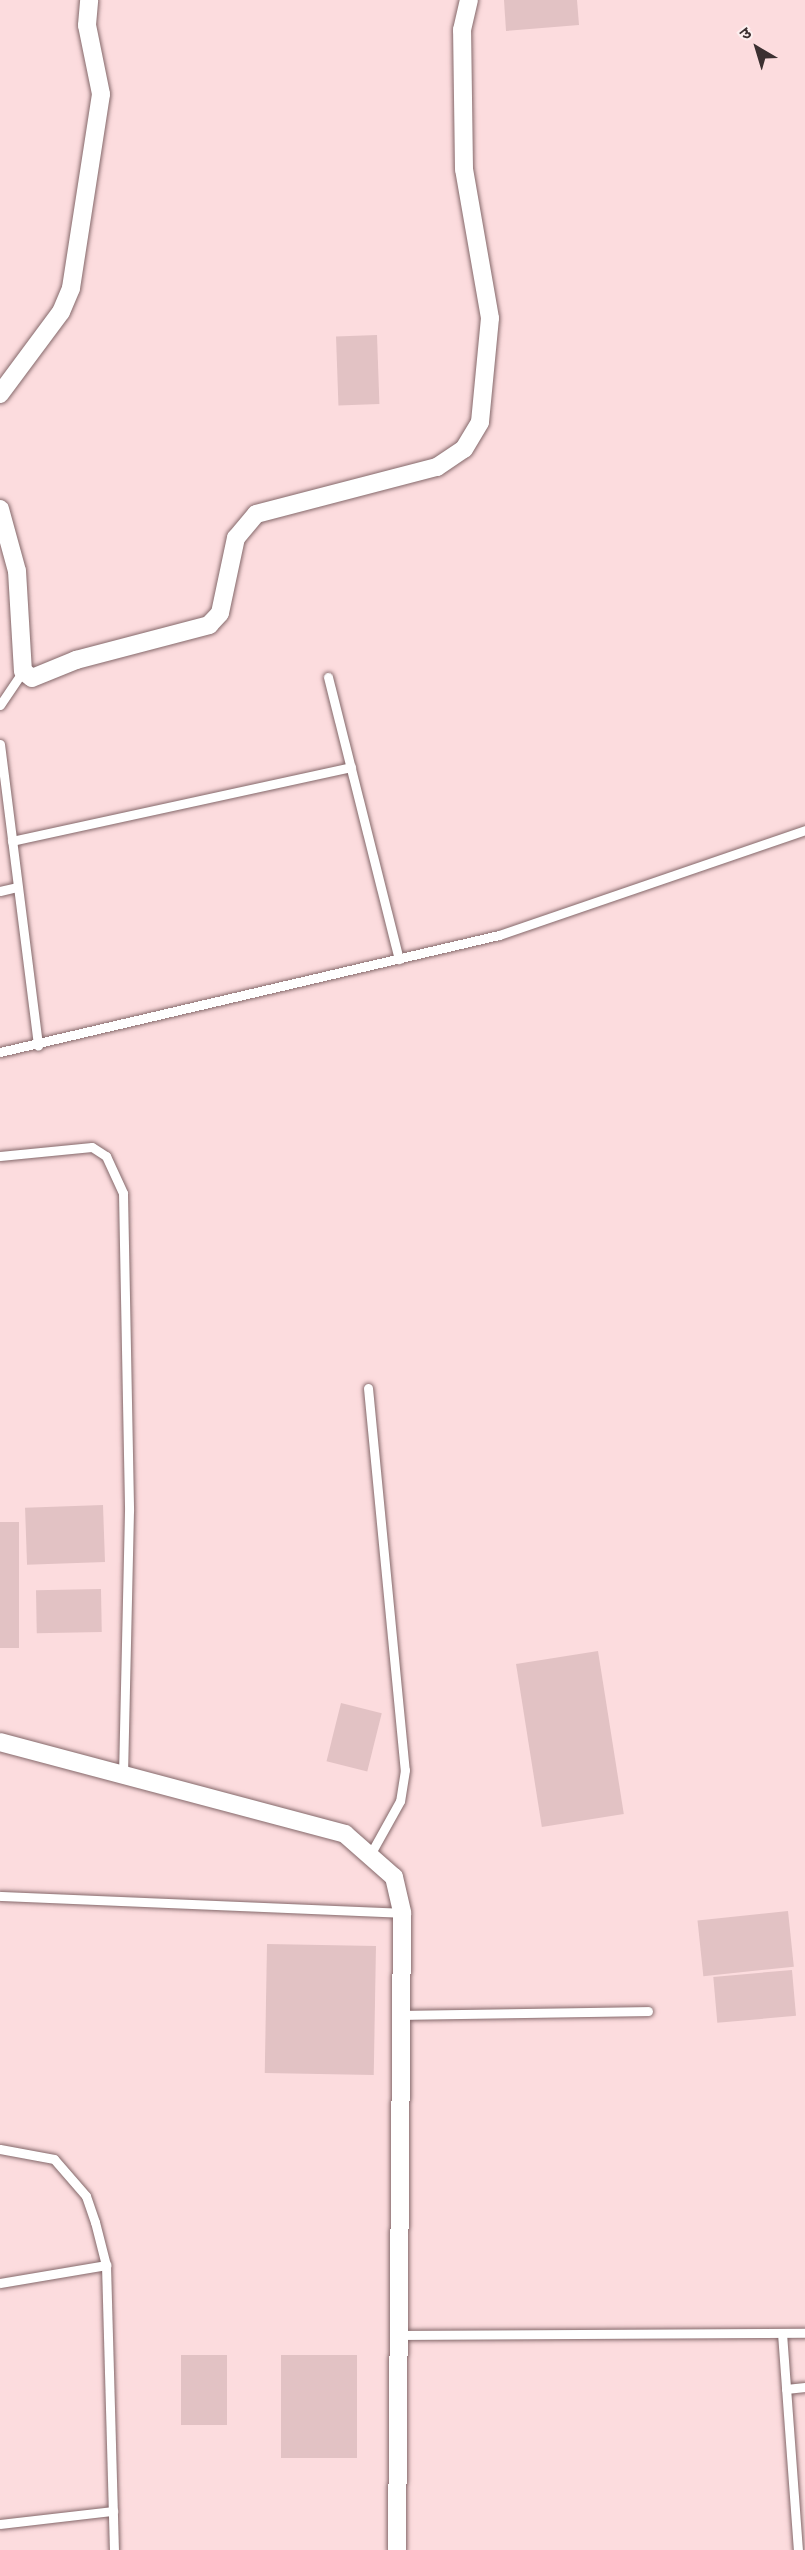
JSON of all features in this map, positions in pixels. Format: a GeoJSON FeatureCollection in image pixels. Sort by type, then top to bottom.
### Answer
{"type":"FeatureCollection","features":[{"type":"Feature","properties":{"kind":"street"},"geometry":{"type":"LineString","coordinates":[[0,394],[68,302],[101,94],[87,25],[89,0]]}},
{"type":"Feature","properties":{"kind":"street"},"geometry":{"type":"LineString","coordinates":[[0,509],[17,571],[23,671],[32,678],[76,660],[201,630],[220,613],[236,538],[256,514],[437,467],[468,443],[480,422],[490,318],[464,169],[462,30],[469,0]]}},
{"type":"Feature","properties":{"kind":"street"},"geometry":{"type":"LineString","coordinates":[[0,1742],[345,1834],[371,1853],[394,1877],[402,1913],[397,2550]]}},
{"type":"Feature","properties":{"kind":"lane"},"geometry":{"type":"LineString","coordinates":[[0,705],[23,671]]}},
{"type":"Feature","properties":{"kind":"lane"},"geometry":{"type":"LineString","coordinates":[[328,677],[399,959]]}},
{"type":"Feature","properties":{"kind":"lane"},"geometry":{"type":"LineString","coordinates":[[0,744],[38,1046]]}},
{"type":"Feature","properties":{"kind":"lane"},"geometry":{"type":"LineString","coordinates":[[12,841],[351,767]]}},
{"type":"Feature","properties":{"kind":"lane"},"geometry":{"type":"LineString","coordinates":[[0,1052],[38,1046],[499,935],[805,830]]}},
{"type":"Feature","properties":{"kind":"lane"},"geometry":{"type":"LineString","coordinates":[[0,891],[17,887]]}},
{"type":"Feature","properties":{"kind":"lane"},"geometry":{"type":"LineString","coordinates":[[0,1156],[92,1147],[106,1156],[123,1193],[129,1511],[123,1773]]}},
{"type":"Feature","properties":{"kind":"lane"},"geometry":{"type":"LineString","coordinates":[[368,1388],[405,1770],[400,1802],[371,1853]]}},
{"type":"Feature","properties":{"kind":"lane"},"geometry":{"type":"LineString","coordinates":[[0,1896],[402,1913]]}},
{"type":"Feature","properties":{"kind":"lane"},"geometry":{"type":"LineString","coordinates":[[402,2015],[648,2011]]}},
{"type":"Feature","properties":{"kind":"lane"},"geometry":{"type":"LineString","coordinates":[[0,2149],[54,2159],[70,2172],[86,2196],[106,2265],[114,2550]]}},
{"type":"Feature","properties":{"kind":"lane"},"geometry":{"type":"LineString","coordinates":[[0,2283],[106,2265]]}},
{"type":"Feature","properties":{"kind":"lane"},"geometry":{"type":"LineString","coordinates":[[782,2333],[798,2550]]}},
{"type":"Feature","properties":{"kind":"lane"},"geometry":{"type":"LineString","coordinates":[[399,2335],[805,2333]]}},
{"type":"Feature","properties":{"kind":"lane"},"geometry":{"type":"LineString","coordinates":[[786,2389],[805,2387]]}},
{"type":"Feature","properties":{"kind":"lane"},"geometry":{"type":"LineString","coordinates":[[0,2524],[113,2511]]}},
{"type":"Feature","properties":{"kind":"lane"},"geometry":{"type":"LineString","coordinates":[[795,2512],[805,2511]]}},
{"type":"Feature","properties":{"kind":"building"},"geometry":{"type":"Polygon","coordinates":[[[504,0],[577,0],[579,25],[506,31],[504,0]]]}},
{"type":"Feature","properties":{"kind":"building"},"geometry":{"type":"Polygon","coordinates":[[[377,335],[379,404],[338,405],[336,336],[377,335]]]}},
{"type":"Feature","properties":{"kind":"building"},"geometry":{"type":"Polygon","coordinates":[[[103,1505],[105,1562],[27,1565],[25,1508],[103,1505]]]}},
{"type":"Feature","properties":{"kind":"building"},"geometry":{"type":"Polygon","coordinates":[[[0,1522],[19,1522],[19,1648],[0,1648],[0,1522]]]}},
{"type":"Feature","properties":{"kind":"building"},"geometry":{"type":"Polygon","coordinates":[[[101,1589],[102,1632],[37,1633],[36,1590],[101,1589]]]}},
{"type":"Feature","properties":{"kind":"building"},"geometry":{"type":"Polygon","coordinates":[[[598,1651],[624,1814],[542,1827],[516,1664],[598,1651]]]}},
{"type":"Feature","properties":{"kind":"building"},"geometry":{"type":"Polygon","coordinates":[[[341,1703],[382,1713],[367,1771],[326,1761],[341,1703]]]}},
{"type":"Feature","properties":{"kind":"building"},"geometry":{"type":"Polygon","coordinates":[[[788,1911],[794,1967],[703,1976],[697,1921],[788,1911]]]}},
{"type":"Feature","properties":{"kind":"building"},"geometry":{"type":"Polygon","coordinates":[[[267,1944],[376,1946],[374,2075],[265,2073],[267,1944]]]}},
{"type":"Feature","properties":{"kind":"building"},"geometry":{"type":"Polygon","coordinates":[[[792,1970],[796,2016],[717,2023],[713,1977],[792,1970]]]}},
{"type":"Feature","properties":{"kind":"building"},"geometry":{"type":"Polygon","coordinates":[[[181,2355],[227,2355],[227,2425],[181,2425],[181,2355]]]}},
{"type":"Feature","properties":{"kind":"building"},"geometry":{"type":"Polygon","coordinates":[[[281,2355],[357,2355],[357,2458],[281,2458],[281,2355]]]}}]}
